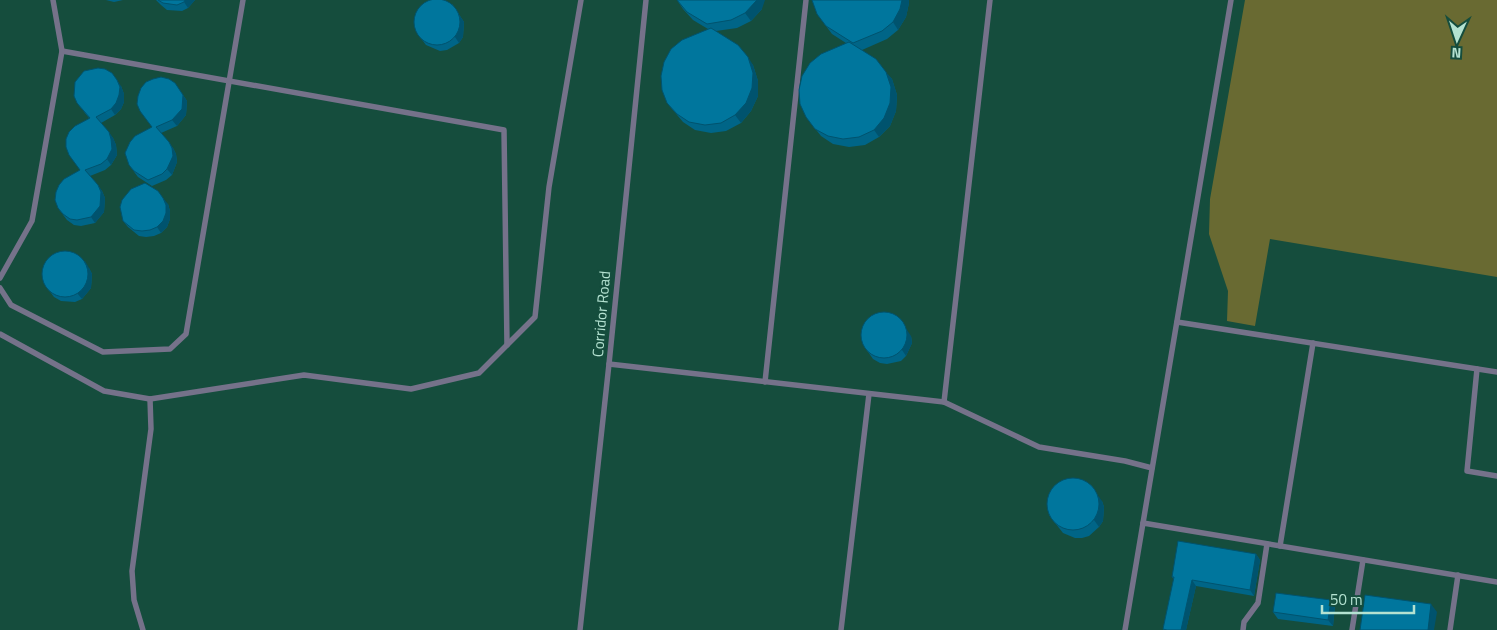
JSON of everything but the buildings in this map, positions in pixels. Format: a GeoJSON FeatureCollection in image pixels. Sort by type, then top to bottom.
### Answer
{"type":"FeatureCollection","features":[{"type":"Feature","properties":{"kind":"lane"},"geometry":{"type":"LineString","coordinates":[[0,278],[32,221],[62,51],[53,0]]}},
{"type":"Feature","properties":{"kind":"lane"},"geometry":{"type":"LineString","coordinates":[[0,288],[11,305],[103,352],[170,349],[186,334],[243,0]]}},
{"type":"Feature","properties":{"kind":"lane"},"geometry":{"type":"LineString","coordinates":[[0,334],[104,391],[150,400],[304,374],[411,389],[478,373],[536,317],[549,187],[581,0]]}},
{"type":"Feature","properties":{"kind":"lane","name":"Corridor Road"},"geometry":{"type":"LineString","coordinates":[[580,630],[646,0]]}},
{"type":"Feature","properties":{"kind":"lane"},"geometry":{"type":"LineString","coordinates":[[765,382],[806,0]]}},
{"type":"Feature","properties":{"kind":"lane"},"geometry":{"type":"LineString","coordinates":[[944,402],[990,0]]}},
{"type":"Feature","properties":{"kind":"lane"},"geometry":{"type":"LineString","coordinates":[[1124,630],[1231,0]]}},
{"type":"Feature","properties":{"kind":"lane"},"geometry":{"type":"LineString","coordinates":[[62,51],[504,130],[507,345]]}},
{"type":"Feature","properties":{"kind":"lane"},"geometry":{"type":"LineString","coordinates":[[1176,322],[1497,372]]}},
{"type":"Feature","properties":{"kind":"lane"},"geometry":{"type":"LineString","coordinates":[[1280,546],[1313,343]]}},
{"type":"Feature","properties":{"kind":"lane"},"geometry":{"type":"LineString","coordinates":[[609,364],[944,402],[1039,447],[1125,461],[1152,468]]}},
{"type":"Feature","properties":{"kind":"lane"},"geometry":{"type":"LineString","coordinates":[[1477,369],[1467,471],[1497,476]]}},
{"type":"Feature","properties":{"kind":"lane"},"geometry":{"type":"LineString","coordinates":[[842,630],[868,394]]}},
{"type":"Feature","properties":{"kind":"lane"},"geometry":{"type":"LineString","coordinates":[[143,630],[134,600],[132,571],[151,429],[150,400]]}},
{"type":"Feature","properties":{"kind":"lane"},"geometry":{"type":"LineString","coordinates":[[1143,523],[1497,582]]}},
{"type":"Feature","properties":{"kind":"lane"},"geometry":{"type":"LineString","coordinates":[[1243,630],[1244,622],[1258,603],[1267,544]]}},
{"type":"Feature","properties":{"kind":"lane"},"geometry":{"type":"LineString","coordinates":[[1352,630],[1363,560]]}},
{"type":"Feature","properties":{"kind":"lane"},"geometry":{"type":"LineString","coordinates":[[1450,630],[1458,575]]}},
{"type":"Feature","properties":{"kind":"shaded area"},"geometry":{"type":"Polygon","coordinates":[[[1245,0],[1497,0],[1497,277],[1270,239],[1255,326],[1227,321],[1228,291],[1209,234],[1210,199],[1245,0]]]}}]}
